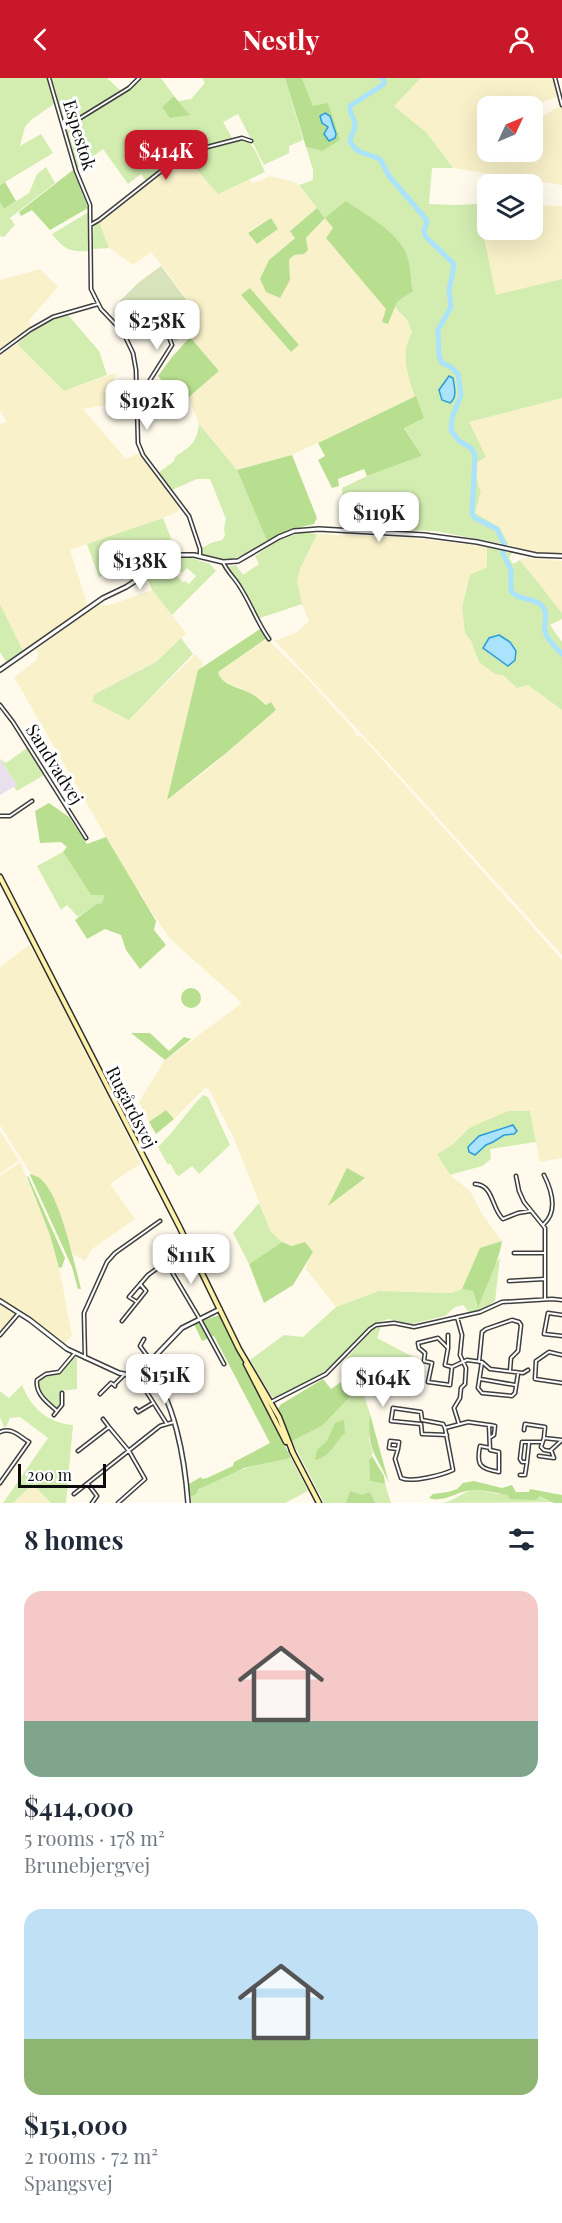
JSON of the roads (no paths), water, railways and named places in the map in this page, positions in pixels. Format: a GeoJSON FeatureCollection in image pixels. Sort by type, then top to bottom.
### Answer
{"type":"FeatureCollection","features":[{"type":"Feature","properties":{"kind":"main road","name":"Rugårdsvej"},"geometry":{"type":"LineString","coordinates":[[0,877],[319,1503]]}},
{"type":"Feature","properties":{"kind":"main road","name":"Rugårdsvej"},"geometry":{"type":"LineString","coordinates":[[240,1349],[256,1384],[269,1404]]}},
{"type":"Feature","properties":{"kind":"street","name":"Espestok"},"geometry":{"type":"LineString","coordinates":[[49,78],[76,171],[90,205],[92,224],[90,281],[98,304]]}},
{"type":"Feature","properties":{"kind":"street"},"geometry":{"type":"LineString","coordinates":[[63,128],[129,88],[139,78]]}},
{"type":"Feature","properties":{"kind":"street"},"geometry":{"type":"LineString","coordinates":[[555,78],[562,105]]}},
{"type":"Feature","properties":{"kind":"street"},"geometry":{"type":"LineString","coordinates":[[92,224],[184,153],[242,138],[251,141]]}},
{"type":"Feature","properties":{"kind":"street"},"geometry":{"type":"LineString","coordinates":[[0,352],[30,330],[53,317],[98,304],[123,332],[131,346],[136,370],[136,423],[139,448],[189,516],[201,556]]}},
{"type":"Feature","properties":{"kind":"street"},"geometry":{"type":"LineString","coordinates":[[136,394],[146,388],[172,345],[159,310]]}},
{"type":"Feature","properties":{"kind":"street"},"geometry":{"type":"LineString","coordinates":[[0,670],[103,598],[126,587],[171,558],[186,554],[223,562],[245,558],[287,533],[310,529],[424,535],[454,538],[536,555],[562,556]]}},
{"type":"Feature","properties":{"kind":"street"},"geometry":{"type":"LineString","coordinates":[[223,562],[226,570],[241,587],[260,627],[269,639]]}},
{"type":"Feature","properties":{"kind":"street","name":"Sandvadvej"},"geometry":{"type":"LineString","coordinates":[[0,705],[86,838]]}},
{"type":"Feature","properties":{"kind":"street"},"geometry":{"type":"LineString","coordinates":[[0,816],[10,816],[32,801]]}},
{"type":"Feature","properties":{"kind":"street"},"geometry":{"type":"LineString","coordinates":[[543,1225],[552,1215],[550,1191],[544,1175]]}},
{"type":"Feature","properties":{"kind":"street"},"geometry":{"type":"LineString","coordinates":[[516,1176],[519,1191],[543,1225],[546,1234],[545,1299]]}},
{"type":"Feature","properties":{"kind":"street"},"geometry":{"type":"LineString","coordinates":[[475,1184],[487,1188],[496,1210],[503,1219],[531,1211]]}},
{"type":"Feature","properties":{"kind":"street"},"geometry":{"type":"LineString","coordinates":[[85,1358],[84,1313],[107,1262],[115,1253],[160,1221]]}},
{"type":"Feature","properties":{"kind":"street"},"geometry":{"type":"LineString","coordinates":[[514,1253],[545,1253]]}},
{"type":"Feature","properties":{"kind":"street"},"geometry":{"type":"LineString","coordinates":[[137,1302],[129,1297],[148,1275],[170,1259]]}},
{"type":"Feature","properties":{"kind":"street"},"geometry":{"type":"LineString","coordinates":[[166,1263],[224,1364]]}},
{"type":"Feature","properties":{"kind":"street"},"geometry":{"type":"LineString","coordinates":[[509,1281],[544,1279]]}},
{"type":"Feature","properties":{"kind":"street"},"geometry":{"type":"LineString","coordinates":[[122,1321],[146,1291],[140,1284]]}},
{"type":"Feature","properties":{"kind":"street"},"geometry":{"type":"LineString","coordinates":[[269,1404],[326,1374],[376,1325],[394,1323],[414,1327],[486,1310],[502,1302],[562,1300]]}},
{"type":"Feature","properties":{"kind":"street"},"geometry":{"type":"LineString","coordinates":[[0,1301],[55,1342],[124,1375],[139,1373],[178,1331],[220,1309]]}},
{"type":"Feature","properties":{"kind":"street"},"geometry":{"type":"LineString","coordinates":[[0,1335],[19,1313]]}},
{"type":"Feature","properties":{"kind":"street"},"geometry":{"type":"LineString","coordinates":[[562,1315],[548,1313],[544,1334],[562,1336]]}},
{"type":"Feature","properties":{"kind":"street"},"geometry":{"type":"LineString","coordinates":[[458,1317],[462,1335],[460,1355],[466,1368],[465,1384],[461,1388],[460,1398],[454,1408],[459,1424]]}},
{"type":"Feature","properties":{"kind":"street"},"geometry":{"type":"LineString","coordinates":[[510,1372],[512,1358],[518,1351],[521,1325],[518,1321],[512,1320],[482,1332],[478,1388],[482,1394],[512,1396],[515,1393],[518,1373]]}},
{"type":"Feature","properties":{"kind":"street"},"geometry":{"type":"LineString","coordinates":[[448,1335],[445,1365],[452,1367],[463,1362],[481,1362],[490,1370],[518,1373],[528,1370]]}},
{"type":"Feature","properties":{"kind":"street"},"geometry":{"type":"LineString","coordinates":[[448,1348],[438,1338],[420,1341],[418,1346],[425,1353],[424,1361],[432,1364],[428,1382],[450,1385],[452,1367]]}},
{"type":"Feature","properties":{"kind":"street"},"geometry":{"type":"LineString","coordinates":[[144,1339],[140,1346],[151,1361]]}},
{"type":"Feature","properties":{"kind":"street"},"geometry":{"type":"LineString","coordinates":[[562,1355],[549,1352],[536,1361],[534,1379],[562,1383]]}},
{"type":"Feature","properties":{"kind":"street"},"geometry":{"type":"LineString","coordinates":[[57,1411],[44,1399],[36,1386],[37,1380],[46,1374],[59,1372],[75,1353]]}},
{"type":"Feature","properties":{"kind":"street"},"geometry":{"type":"LineString","coordinates":[[146,1367],[160,1384],[174,1422],[188,1503]]}},
{"type":"Feature","properties":{"kind":"street"},"geometry":{"type":"LineString","coordinates":[[99,1394],[111,1383],[114,1385],[124,1375]]}},
{"type":"Feature","properties":{"kind":"street"},"geometry":{"type":"LineString","coordinates":[[480,1379],[516,1385]]}},
{"type":"Feature","properties":{"kind":"street"},"geometry":{"type":"LineString","coordinates":[[160,1384],[146,1391],[167,1424]]}},
{"type":"Feature","properties":{"kind":"street"},"geometry":{"type":"LineString","coordinates":[[54,1415],[62,1405],[62,1392]]}},
{"type":"Feature","properties":{"kind":"street"},"geometry":{"type":"LineString","coordinates":[[136,1409],[138,1412],[153,1403]]}},
{"type":"Feature","properties":{"kind":"street"},"geometry":{"type":"LineString","coordinates":[[398,1449],[395,1459],[402,1479],[429,1477],[452,1471],[454,1468],[447,1436],[445,1428],[442,1424],[422,1420],[421,1412],[393,1408],[391,1421],[421,1424],[423,1434],[447,1436]]}},
{"type":"Feature","properties":{"kind":"street"},"geometry":{"type":"LineString","coordinates":[[104,1419],[129,1451],[145,1479],[118,1503]]}},
{"type":"Feature","properties":{"kind":"street"},"geometry":{"type":"LineString","coordinates":[[74,1494],[160,1426],[174,1422]]}},
{"type":"Feature","properties":{"kind":"street"},"geometry":{"type":"LineString","coordinates":[[445,1428],[468,1422],[489,1425],[490,1448]]}},
{"type":"Feature","properties":{"kind":"street"},"geometry":{"type":"LineString","coordinates":[[524,1431],[525,1424],[545,1427],[544,1438],[541,1442],[542,1449],[551,1450],[562,1440],[544,1438]]}},
{"type":"Feature","properties":{"kind":"street"},"geometry":{"type":"LineString","coordinates":[[78,1451],[109,1427]]}},
{"type":"Feature","properties":{"kind":"street"},"geometry":{"type":"LineString","coordinates":[[0,1432],[12,1431],[29,1442],[0,1483]]}},
{"type":"Feature","properties":{"kind":"street"},"geometry":{"type":"LineString","coordinates":[[527,1462],[520,1459],[522,1442],[541,1442]]}},
{"type":"Feature","properties":{"kind":"street"},"geometry":{"type":"LineString","coordinates":[[520,1475],[525,1475],[529,1443]]}},
{"type":"Feature","properties":{"kind":"street"},"geometry":{"type":"LineString","coordinates":[[480,1446],[490,1448],[490,1450],[499,1452],[499,1472],[486,1470],[477,1458],[480,1446]]}},
{"type":"Feature","properties":{"kind":"street"},"geometry":{"type":"LineString","coordinates":[[538,1456],[554,1458],[551,1450]]}},
{"type":"Feature","properties":{"kind":"street"},"geometry":{"type":"LineString","coordinates":[[88,1484],[97,1496],[95,1502]]}},
{"type":"Feature","properties":{"kind":"water"},"geometry":{"type":"Polygon","coordinates":[[[325,113],[330,116],[336,134],[335,138],[329,141],[324,134],[328,127],[322,123],[320,116],[325,113]]]}},
{"type":"Feature","properties":{"kind":"water"},"geometry":{"type":"Polygon","coordinates":[[[449,376],[453,378],[455,391],[450,403],[442,400],[439,390],[449,376]]]}},
{"type":"Feature","properties":{"kind":"water"},"geometry":{"type":"Polygon","coordinates":[[[499,635],[510,642],[516,651],[515,660],[508,666],[483,648],[489,638],[499,635]]]}},
{"type":"Feature","properties":{"kind":"water"},"geometry":{"type":"Polygon","coordinates":[[[513,1125],[517,1131],[514,1134],[504,1135],[486,1145],[475,1155],[469,1152],[468,1147],[479,1136],[513,1125]]]}},
{"type":"Feature","properties":{"kind":"waterway"},"geometry":{"type":"LineString","coordinates":[[381,78],[384,84],[350,106],[355,124],[350,142],[358,151],[380,159],[389,176],[426,219],[425,236],[453,263],[449,290],[451,307],[438,330],[439,356],[442,363],[451,367],[458,374],[461,395],[452,418],[451,430],[459,441],[471,448],[475,455],[472,514],[475,518],[497,529],[504,544],[503,554],[511,570],[511,591],[544,608],[546,634],[562,654]]}}]}
